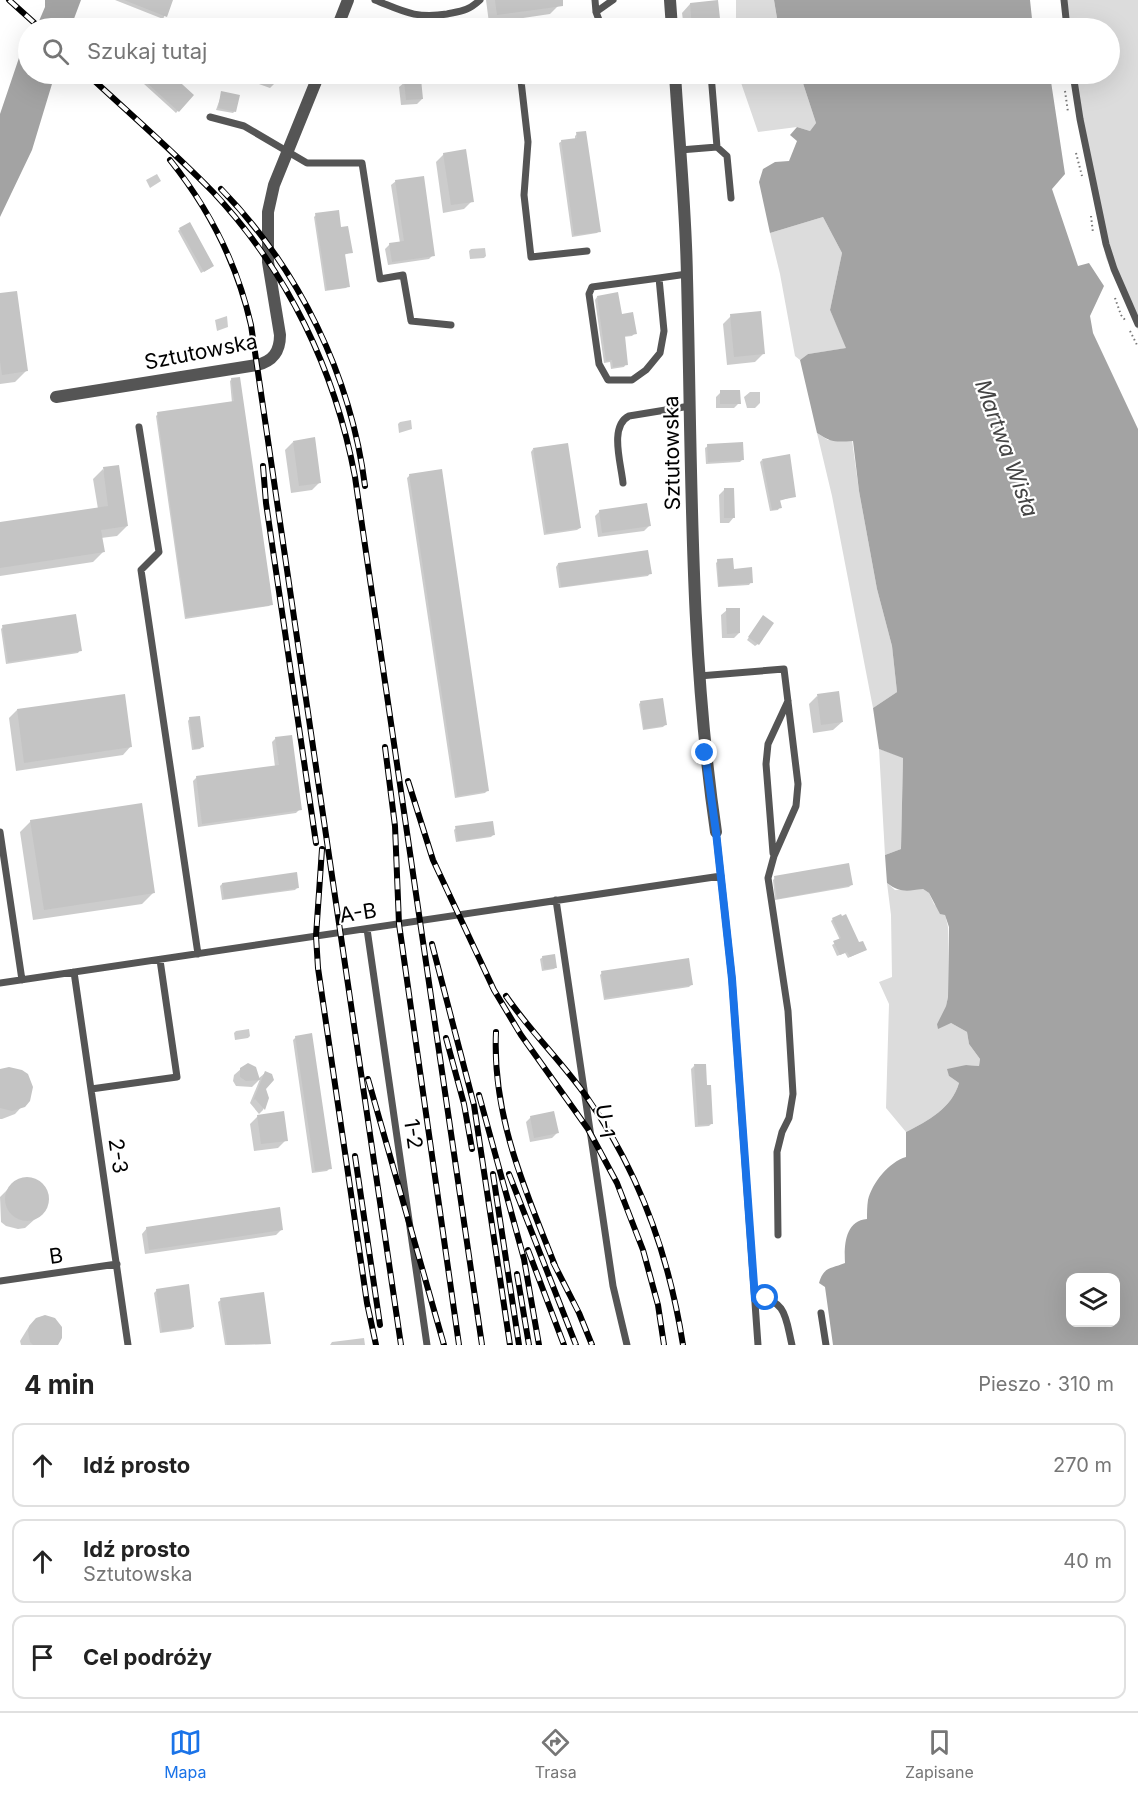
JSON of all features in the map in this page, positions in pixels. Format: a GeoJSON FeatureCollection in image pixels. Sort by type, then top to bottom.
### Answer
{"type":"FeatureCollection","features":[{"type":"Feature","properties":{"kind":"street"},"geometry":{"type":"LineString","coordinates":[[341,18],[348,0]]}},
{"type":"Feature","properties":{"kind":"street"},"geometry":{"type":"LineString","coordinates":[[670,0],[671,18]]}},
{"type":"Feature","properties":{"kind":"street","name":"Sztutowska"},"geometry":{"type":"LineString","coordinates":[[56,397],[257,365],[266,363],[275,356],[280,347],[280,335],[268,262],[268,212],[274,185],[315,84]]}},
{"type":"Feature","properties":{"kind":"street","name":"Sztutowska"},"geometry":{"type":"LineString","coordinates":[[676,84],[687,274],[694,587],[705,753],[716,832]]}},
{"type":"Feature","properties":{"kind":"lane"},"geometry":{"type":"LineString","coordinates":[[375,0],[410,14],[428,17],[469,10],[480,0]]}},
{"type":"Feature","properties":{"kind":"lane"},"geometry":{"type":"LineString","coordinates":[[595,0],[598,18]]}},
{"type":"Feature","properties":{"kind":"lane"},"geometry":{"type":"LineString","coordinates":[[596,12],[613,0]]}},
{"type":"Feature","properties":{"kind":"lane"},"geometry":{"type":"LineString","coordinates":[[1064,0],[1066,18]]}},
{"type":"Feature","properties":{"kind":"lane"},"geometry":{"type":"LineString","coordinates":[[521,84],[528,141],[524,195],[531,257],[587,251]]}},
{"type":"Feature","properties":{"kind":"lane"},"geometry":{"type":"LineString","coordinates":[[712,84],[717,147],[727,156],[731,198]]}},
{"type":"Feature","properties":{"kind":"lane"},"geometry":{"type":"LineString","coordinates":[[1075,84],[1106,244],[1114,270],[1138,324]]}},
{"type":"Feature","properties":{"kind":"lane"},"geometry":{"type":"LineString","coordinates":[[210,117],[244,126],[307,163],[362,163],[380,279],[403,275],[411,321],[451,325]]}},
{"type":"Feature","properties":{"kind":"lane"},"geometry":{"type":"LineString","coordinates":[[680,150],[717,147]]}},
{"type":"Feature","properties":{"kind":"lane"},"geometry":{"type":"LineString","coordinates":[[659,278],[664,330],[660,353],[646,370],[632,380],[608,380],[599,364],[589,294],[592,287],[687,274]]}},
{"type":"Feature","properties":{"kind":"lane"},"geometry":{"type":"LineString","coordinates":[[623,483],[617,432],[622,419],[690,406]]}},
{"type":"Feature","properties":{"kind":"lane"},"geometry":{"type":"LineString","coordinates":[[139,427],[159,552],[141,570],[198,954]]}},
{"type":"Feature","properties":{"kind":"lane"},"geometry":{"type":"LineString","coordinates":[[699,676],[784,669],[798,784],[796,806],[774,856],[768,878],[788,1011],[793,1095],[789,1118],[782,1132],[777,1152],[778,1235]]}},
{"type":"Feature","properties":{"kind":"lane"},"geometry":{"type":"LineString","coordinates":[[774,856],[766,764],[768,744],[788,701]]}},
{"type":"Feature","properties":{"kind":"lane"},"geometry":{"type":"LineString","coordinates":[[0,832],[22,980]]}},
{"type":"Feature","properties":{"kind":"lane"},"geometry":{"type":"LineString","coordinates":[[716,832],[732,979],[758,1345]]}},
{"type":"Feature","properties":{"kind":"lane","name":"A-B"},"geometry":{"type":"LineString","coordinates":[[0,984],[721,876]]}},
{"type":"Feature","properties":{"kind":"lane","name":"U-1"},"geometry":{"type":"LineString","coordinates":[[556,900],[613,1286],[627,1345]]}},
{"type":"Feature","properties":{"kind":"lane","name":"1-2"},"geometry":{"type":"LineString","coordinates":[[367,929],[427,1345]]}},
{"type":"Feature","properties":{"kind":"lane"},"geometry":{"type":"LineString","coordinates":[[91,1089],[177,1077],[160,960]]}},
{"type":"Feature","properties":{"kind":"lane","name":"2-3"},"geometry":{"type":"LineString","coordinates":[[74,972],[128,1345]]}},
{"type":"Feature","properties":{"kind":"lane","name":"B"},"geometry":{"type":"LineString","coordinates":[[0,1281],[117,1264]]}},
{"type":"Feature","properties":{"kind":"lane"},"geometry":{"type":"LineString","coordinates":[[755,1299],[766,1298],[784,1311],[792,1345]]}},
{"type":"Feature","properties":{"kind":"lane"},"geometry":{"type":"LineString","coordinates":[[821,1313],[826,1345]]}},
{"type":"Feature","properties":{"kind":"shaded area"},"geometry":{"type":"Polygon","coordinates":[[[736,0],[774,0],[777,18],[736,18],[736,0]]]}},
{"type":"Feature","properties":{"kind":"shaded area"},"geometry":{"type":"Polygon","coordinates":[[[1061,0],[1138,0],[1138,330],[1106,258],[1072,84],[1120,84],[1120,18],[1064,18],[1061,0]]]}},
{"type":"Feature","properties":{"kind":"shaded area"},"geometry":{"type":"Polygon","coordinates":[[[741,84],[803,84],[816,123],[810,131],[797,127],[758,132],[741,84]]]}},
{"type":"Feature","properties":{"kind":"shaded area"},"geometry":{"type":"Polygon","coordinates":[[[823,217],[842,253],[830,310],[847,348],[808,354],[800,360],[795,356],[770,233],[823,217]]]}},
{"type":"Feature","properties":{"kind":"shaded area"},"geometry":{"type":"Polygon","coordinates":[[[817,433],[828,440],[852,440],[877,589],[892,646],[897,692],[873,708],[832,496],[817,433]]]}},
{"type":"Feature","properties":{"kind":"shaded area"},"geometry":{"type":"Polygon","coordinates":[[[879,749],[903,757],[901,849],[885,855],[879,749]]]}},
{"type":"Feature","properties":{"kind":"shaded area"},"geometry":{"type":"Polygon","coordinates":[[[887,883],[895,890],[923,889],[929,893],[934,904],[945,914],[948,927],[948,997],[937,1024],[951,1023],[967,1032],[969,1044],[980,1059],[979,1066],[966,1065],[949,1076],[959,1083],[951,1100],[931,1118],[906,1132],[886,1108],[889,1004],[879,982],[892,977],[891,915],[887,883]]]}},
{"type":"Feature","properties":{"kind":"water"},"geometry":{"type":"Polygon","coordinates":[[[45,0],[81,0],[74,18],[40,18],[45,0]]]}},
{"type":"Feature","properties":{"kind":"water"},"geometry":{"type":"Polygon","coordinates":[[[774,0],[1030,0],[1032,18],[777,18],[774,0]]]}},
{"type":"Feature","properties":{"kind":"water"},"geometry":{"type":"Polygon","coordinates":[[[18,61],[18,84],[52,84],[32,150],[0,217],[0,114],[18,61]]]}},
{"type":"Feature","properties":{"kind":"water","name":"Martwa Wisła"},"geometry":{"type":"Polygon","coordinates":[[[803,84],[1051,84],[1065,174],[1052,189],[1078,266],[1089,263],[1104,286],[1090,316],[1093,333],[1138,429],[1138,1345],[833,1345],[825,1287],[819,1283],[823,1274],[845,1263],[847,1235],[854,1224],[867,1219],[868,1200],[873,1187],[893,1163],[906,1157],[906,1132],[938,1113],[956,1092],[959,1083],[949,1076],[947,1069],[966,1065],[979,1066],[980,1059],[969,1044],[967,1032],[951,1023],[938,1029],[937,1024],[948,997],[949,927],[945,915],[940,914],[929,893],[923,889],[904,890],[887,883],[885,855],[901,849],[903,758],[879,749],[873,708],[897,692],[892,646],[877,589],[859,491],[853,441],[834,441],[817,433],[800,360],[808,354],[846,348],[830,310],[842,253],[823,217],[770,233],[759,182],[763,169],[775,162],[789,161],[797,141],[790,135],[797,127],[810,131],[816,123],[803,84]]]}},
{"type":"Feature","properties":{"kind":"building"},"geometry":{"type":"Polygon","coordinates":[[[124,0],[173,0],[167,17],[124,0]]]}},
{"type":"Feature","properties":{"kind":"building"},"geometry":{"type":"Polygon","coordinates":[[[495,0],[563,0],[563,6],[497,15],[495,0]]]}},
{"type":"Feature","properties":{"kind":"building"},"geometry":{"type":"Polygon","coordinates":[[[718,0],[720,18],[691,18],[690,3],[718,0]]]}},
{"type":"Feature","properties":{"kind":"building"},"geometry":{"type":"Polygon","coordinates":[[[148,84],[182,84],[194,95],[179,112],[148,84]]]}},
{"type":"Feature","properties":{"kind":"building"},"geometry":{"type":"Polygon","coordinates":[[[404,84],[422,84],[423,99],[406,100],[404,84]]]}},
{"type":"Feature","properties":{"kind":"building"},"geometry":{"type":"Polygon","coordinates":[[[221,91],[240,95],[236,112],[218,108],[221,91]]]}},
{"type":"Feature","properties":{"kind":"building"},"geometry":{"type":"Polygon","coordinates":[[[586,131],[601,232],[574,235],[561,140],[577,138],[576,132],[586,131]]]}},
{"type":"Feature","properties":{"kind":"building"},"geometry":{"type":"Polygon","coordinates":[[[466,149],[474,202],[451,205],[443,153],[466,149]]]}},
{"type":"Feature","properties":{"kind":"building"},"geometry":{"type":"Polygon","coordinates":[[[424,176],[435,256],[392,262],[389,243],[404,241],[395,180],[424,176]]]}},
{"type":"Feature","properties":{"kind":"building"},"geometry":{"type":"Polygon","coordinates":[[[339,210],[341,227],[348,226],[353,253],[345,254],[350,287],[327,290],[315,213],[339,210]]]}},
{"type":"Feature","properties":{"kind":"building"},"geometry":{"type":"Polygon","coordinates":[[[190,222],[214,266],[204,272],[179,228],[190,222]]]}},
{"type":"Feature","properties":{"kind":"building"},"geometry":{"type":"Polygon","coordinates":[[[17,291],[28,371],[2,375],[0,293],[17,291]]]}},
{"type":"Feature","properties":{"kind":"building"},"geometry":{"type":"Polygon","coordinates":[[[618,292],[622,314],[633,312],[637,334],[625,336],[628,365],[613,367],[612,360],[606,361],[597,296],[618,292]]]}},
{"type":"Feature","properties":{"kind":"building"},"geometry":{"type":"Polygon","coordinates":[[[761,311],[765,354],[734,357],[730,314],[761,311]]]}},
{"type":"Feature","properties":{"kind":"building"},"geometry":{"type":"Polygon","coordinates":[[[240,377],[273,605],[186,617],[157,412],[234,401],[231,378],[240,377]]]}},
{"type":"Feature","properties":{"kind":"building"},"geometry":{"type":"Polygon","coordinates":[[[720,390],[740,390],[741,404],[720,404],[720,390]]]}},
{"type":"Feature","properties":{"kind":"building"},"geometry":{"type":"Polygon","coordinates":[[[315,437],[321,483],[299,486],[293,441],[315,437]]]}},
{"type":"Feature","properties":{"kind":"building"},"geometry":{"type":"Polygon","coordinates":[[[743,442],[744,460],[708,462],[707,444],[743,442]]]}},
{"type":"Feature","properties":{"kind":"building"},"geometry":{"type":"Polygon","coordinates":[[[568,443],[581,528],[546,533],[533,448],[568,443]]]}},
{"type":"Feature","properties":{"kind":"building"},"geometry":{"type":"Polygon","coordinates":[[[790,454],[796,497],[780,500],[782,508],[772,510],[762,459],[790,454]]]}},
{"type":"Feature","properties":{"kind":"building"},"geometry":{"type":"Polygon","coordinates":[[[119,465],[128,526],[101,530],[105,552],[0,568],[0,522],[108,506],[103,467],[119,465]]]}},
{"type":"Feature","properties":{"kind":"building"},"geometry":{"type":"Polygon","coordinates":[[[442,469],[489,791],[457,796],[409,474],[442,469]]]}},
{"type":"Feature","properties":{"kind":"building"},"geometry":{"type":"Polygon","coordinates":[[[724,488],[734,488],[735,518],[724,518],[724,488]]]}},
{"type":"Feature","properties":{"kind":"building"},"geometry":{"type":"Polygon","coordinates":[[[647,503],[651,526],[602,533],[599,510],[647,503]]]}},
{"type":"Feature","properties":{"kind":"building"},"geometry":{"type":"Polygon","coordinates":[[[648,550],[652,574],[561,587],[558,563],[648,550]]]}},
{"type":"Feature","properties":{"kind":"building"},"geometry":{"type":"Polygon","coordinates":[[[733,558],[734,569],[752,567],[753,583],[719,586],[717,559],[733,558]]]}},
{"type":"Feature","properties":{"kind":"building"},"geometry":{"type":"Polygon","coordinates":[[[726,608],[740,608],[740,633],[727,634],[726,608]]]}},
{"type":"Feature","properties":{"kind":"building"},"geometry":{"type":"Polygon","coordinates":[[[76,614],[82,651],[8,662],[2,625],[76,614]]]}},
{"type":"Feature","properties":{"kind":"building"},"geometry":{"type":"Polygon","coordinates":[[[763,615],[774,623],[759,645],[748,637],[763,615]]]}},
{"type":"Feature","properties":{"kind":"building"},"geometry":{"type":"Polygon","coordinates":[[[839,691],[843,722],[821,725],[817,694],[839,691]]]}},
{"type":"Feature","properties":{"kind":"building"},"geometry":{"type":"Polygon","coordinates":[[[125,694],[132,747],[24,763],[17,709],[125,694]]]}},
{"type":"Feature","properties":{"kind":"building"},"geometry":{"type":"Polygon","coordinates":[[[663,698],[667,725],[644,729],[640,701],[663,698]]]}},
{"type":"Feature","properties":{"kind":"building"},"geometry":{"type":"Polygon","coordinates":[[[200,716],[204,747],[194,749],[189,717],[200,716]]]}},
{"type":"Feature","properties":{"kind":"building"},"geometry":{"type":"Polygon","coordinates":[[[292,735],[302,810],[202,824],[196,776],[279,765],[275,737],[292,735]]]}},
{"type":"Feature","properties":{"kind":"building"},"geometry":{"type":"Polygon","coordinates":[[[142,803],[155,893],[44,910],[30,820],[142,803]]]}},
{"type":"Feature","properties":{"kind":"building"},"geometry":{"type":"Polygon","coordinates":[[[493,821],[495,835],[458,841],[455,826],[493,821]]]}},
{"type":"Feature","properties":{"kind":"building"},"geometry":{"type":"Polygon","coordinates":[[[849,863],[853,885],[777,899],[774,876],[849,863]]]}},
{"type":"Feature","properties":{"kind":"building"},"geometry":{"type":"Polygon","coordinates":[[[297,872],[299,888],[224,899],[222,883],[297,872]]]}},
{"type":"Feature","properties":{"kind":"building"},"geometry":{"type":"Polygon","coordinates":[[[841,914],[842,916],[846,914],[859,942],[863,941],[867,950],[850,957],[847,952],[840,955],[833,941],[841,938],[832,918],[841,914]]]}},
{"type":"Feature","properties":{"kind":"building"},"geometry":{"type":"Polygon","coordinates":[[[555,954],[557,968],[544,969],[542,956],[555,954]]]}},
{"type":"Feature","properties":{"kind":"building"},"geometry":{"type":"Polygon","coordinates":[[[689,958],[693,985],[605,998],[601,971],[689,958]]]}},
{"type":"Feature","properties":{"kind":"building"},"geometry":{"type":"Polygon","coordinates":[[[312,1033],[332,1169],[315,1171],[295,1036],[312,1033]]]}},
{"type":"Feature","properties":{"kind":"building"},"geometry":{"type":"Polygon","coordinates":[[[248,1063],[256,1067],[260,1080],[246,1081],[240,1077],[240,1068],[248,1063]]]}},
{"type":"Feature","properties":{"kind":"building"},"geometry":{"type":"Polygon","coordinates":[[[694,1064],[706,1064],[707,1085],[711,1085],[713,1124],[698,1125],[694,1064]]]}},
{"type":"Feature","properties":{"kind":"building"},"geometry":{"type":"Polygon","coordinates":[[[9,1067],[28,1074],[33,1087],[30,1101],[25,1107],[12,1111],[0,1108],[0,1069],[9,1067]]]}},
{"type":"Feature","properties":{"kind":"building"},"geometry":{"type":"Polygon","coordinates":[[[265,1071],[272,1074],[274,1080],[266,1089],[269,1098],[265,1110],[255,1099],[253,1101],[265,1071]]]}},
{"type":"Feature","properties":{"kind":"building"},"geometry":{"type":"Polygon","coordinates":[[[284,1111],[288,1141],[261,1144],[257,1115],[284,1111]]]}},
{"type":"Feature","properties":{"kind":"building"},"geometry":{"type":"Polygon","coordinates":[[[554,1111],[559,1133],[534,1138],[530,1116],[554,1111]]]}},
{"type":"Feature","properties":{"kind":"building"},"geometry":{"type":"Polygon","coordinates":[[[27,1177],[43,1183],[49,1199],[43,1215],[27,1221],[11,1215],[5,1199],[11,1183],[27,1177]]]}},
{"type":"Feature","properties":{"kind":"building"},"geometry":{"type":"Polygon","coordinates":[[[280,1207],[283,1230],[149,1250],[146,1227],[280,1207]]]}},
{"type":"Feature","properties":{"kind":"building"},"geometry":{"type":"Polygon","coordinates":[[[189,1284],[194,1327],[162,1332],[156,1289],[189,1284]]]}},
{"type":"Feature","properties":{"kind":"building"},"geometry":{"type":"Polygon","coordinates":[[[264,1292],[271,1344],[227,1345],[220,1298],[264,1292]]]}},
{"type":"Feature","properties":{"kind":"building"},"geometry":{"type":"Polygon","coordinates":[[[45,1315],[55,1318],[62,1327],[62,1338],[58,1345],[33,1345],[30,1342],[29,1326],[36,1318],[45,1315]]]}},
{"type":"Feature","properties":{"kind":"railway"},"geometry":{"type":"LineString","coordinates":[[9,0],[29,18]]}},
{"type":"Feature","properties":{"kind":"railway"},"geometry":{"type":"LineString","coordinates":[[98,84],[198,177],[240,223],[286,289],[305,324],[335,399],[355,477],[482,1345]]}},
{"type":"Feature","properties":{"kind":"railway"},"geometry":{"type":"LineString","coordinates":[[170,160],[198,198],[220,238],[238,280],[251,325],[401,1345]]}},
{"type":"Feature","properties":{"kind":"railway"},"geometry":{"type":"LineString","coordinates":[[221,189],[249,220],[274,254],[297,289],[317,326],[348,404],[365,486]]}},
{"type":"Feature","properties":{"kind":"railway"},"geometry":{"type":"LineString","coordinates":[[263,466],[266,503],[316,843]]}},
{"type":"Feature","properties":{"kind":"railway"},"geometry":{"type":"LineString","coordinates":[[385,747],[395,826],[399,924],[459,1345]]}},
{"type":"Feature","properties":{"kind":"railway"},"geometry":{"type":"LineString","coordinates":[[408,781],[433,860],[494,990],[521,1035],[588,1129],[617,1183],[643,1250],[658,1305],[664,1345]]}},
{"type":"Feature","properties":{"kind":"railway"},"geometry":{"type":"LineString","coordinates":[[322,849],[316,936],[318,968],[367,1303],[376,1345]]}},
{"type":"Feature","properties":{"kind":"railway"},"geometry":{"type":"LineString","coordinates":[[432,944],[474,1105],[510,1345]]}},
{"type":"Feature","properties":{"kind":"railway"},"geometry":{"type":"LineString","coordinates":[[506,996],[586,1096],[622,1154],[660,1246],[683,1345]]}},
{"type":"Feature","properties":{"kind":"railway"},"geometry":{"type":"LineString","coordinates":[[496,1032],[499,1094],[505,1124],[533,1211],[556,1268]]}},
{"type":"Feature","properties":{"kind":"railway"},"geometry":{"type":"LineString","coordinates":[[446,1038],[464,1104],[472,1149]]}},
{"type":"Feature","properties":{"kind":"railway"},"geometry":{"type":"LineString","coordinates":[[368,1079],[444,1345]]}},
{"type":"Feature","properties":{"kind":"railway"},"geometry":{"type":"LineString","coordinates":[[479,1095],[524,1259],[539,1345]]}},
{"type":"Feature","properties":{"kind":"railway"},"geometry":{"type":"LineString","coordinates":[[355,1156],[380,1325]]}},
{"type":"Feature","properties":{"kind":"railway"},"geometry":{"type":"LineString","coordinates":[[493,1174],[519,1345]]}},
{"type":"Feature","properties":{"kind":"railway"},"geometry":{"type":"LineString","coordinates":[[509,1174],[576,1345]]}},
{"type":"Feature","properties":{"kind":"railway"},"geometry":{"type":"LineString","coordinates":[[528,1250],[564,1345]]}},
{"type":"Feature","properties":{"kind":"railway"},"geometry":{"type":"LineString","coordinates":[[553,1262],[579,1313],[592,1345]]}},
{"type":"Feature","properties":{"kind":"railway"},"geometry":{"type":"LineString","coordinates":[[517,1274],[529,1345]]}},
{"type":"Feature","properties":{"kind":"route"},"geometry":{"type":"LineString","coordinates":[[705,753],[732,979],[755,1299],[766,1298]]}}]}
